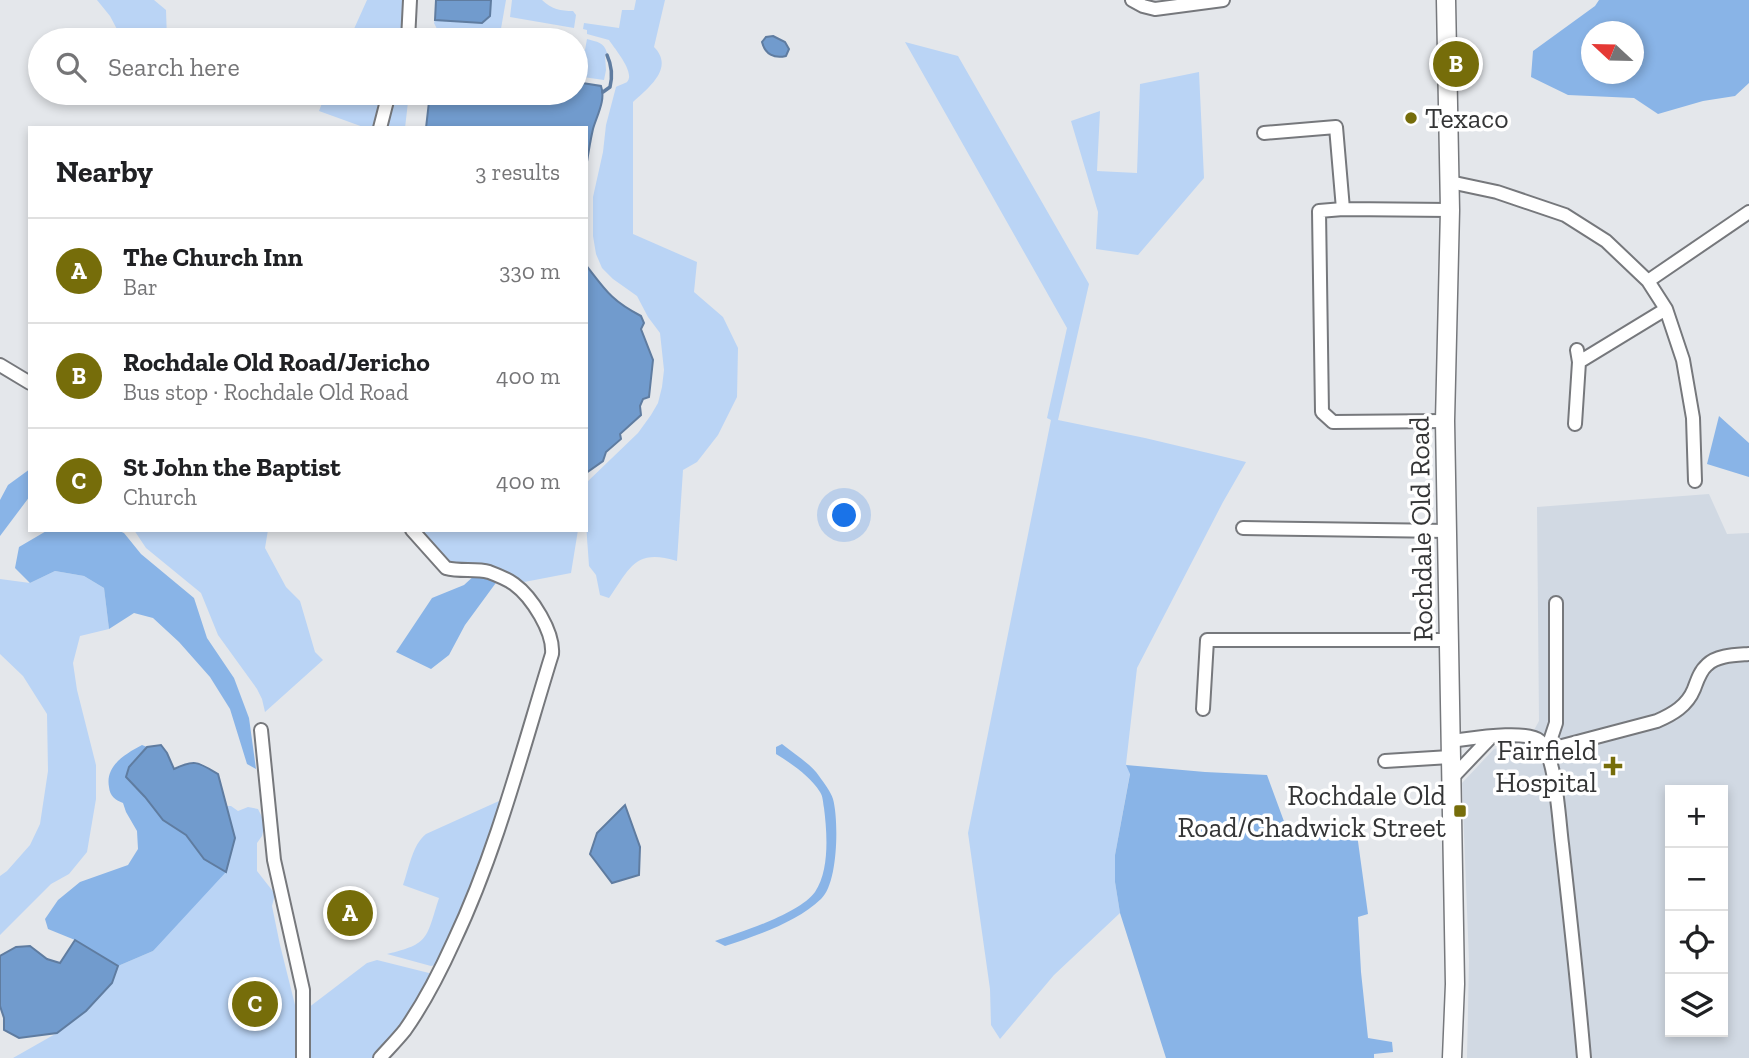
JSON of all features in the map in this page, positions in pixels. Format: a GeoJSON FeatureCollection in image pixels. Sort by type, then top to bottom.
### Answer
{"type":"FeatureCollection","features":[{"type":"Feature","properties":{"kind":"main road","name":"Rochdale Old Road"},"geometry":{"type":"LineString","coordinates":[[1446,0],[1450,210],[1445,421],[1455,984],[1452,1058]]}},
{"type":"Feature","properties":{"kind":"street"},"geometry":{"type":"LineString","coordinates":[[409,28],[410,0]]}},
{"type":"Feature","properties":{"kind":"street"},"geometry":{"type":"LineString","coordinates":[[1132,0],[1155,9],[1223,0]]}},
{"type":"Feature","properties":{"kind":"street"},"geometry":{"type":"LineString","coordinates":[[381,126],[386,105]]}},
{"type":"Feature","properties":{"kind":"street"},"geometry":{"type":"LineString","coordinates":[[1264,133],[1336,127],[1343,209]]}},
{"type":"Feature","properties":{"kind":"street"},"geometry":{"type":"LineString","coordinates":[[1450,182],[1497,192],[1565,215],[1606,241],[1648,281],[1665,309],[1683,360],[1693,418],[1695,481]]}},
{"type":"Feature","properties":{"kind":"street"},"geometry":{"type":"LineString","coordinates":[[1445,421],[1333,422],[1322,412],[1319,211],[1450,210]]}},
{"type":"Feature","properties":{"kind":"street"},"geometry":{"type":"LineString","coordinates":[[1648,281],[1749,212]]}},
{"type":"Feature","properties":{"kind":"street"},"geometry":{"type":"LineString","coordinates":[[1575,424],[1578,356],[1665,309]]}},
{"type":"Feature","properties":{"kind":"street"},"geometry":{"type":"LineString","coordinates":[[0,365],[28,382]]}},
{"type":"Feature","properties":{"kind":"street"},"geometry":{"type":"LineString","coordinates":[[1243,528],[1447,531]]}},
{"type":"Feature","properties":{"kind":"street"},"geometry":{"type":"LineString","coordinates":[[380,1058],[405,1030],[440,972],[469,910],[510,791],[553,646],[534,605],[515,584],[487,571],[446,568],[414,532]]}},
{"type":"Feature","properties":{"kind":"street"},"geometry":{"type":"LineString","coordinates":[[1547,750],[1556,723],[1556,603]]}},
{"type":"Feature","properties":{"kind":"street"},"geometry":{"type":"LineString","coordinates":[[1203,709],[1207,639],[1448,640]]}},
{"type":"Feature","properties":{"kind":"street"},"geometry":{"type":"LineString","coordinates":[[1547,750],[1671,715],[1689,700],[1697,668],[1721,657],[1749,654]]}},
{"type":"Feature","properties":{"kind":"street"},"geometry":{"type":"LineString","coordinates":[[261,730],[274,860],[303,990],[303,1058]]}},
{"type":"Feature","properties":{"kind":"street"},"geometry":{"type":"LineString","coordinates":[[1385,761],[1450,749],[1491,737],[1528,736],[1538,740],[1547,750],[1556,792],[1570,901],[1584,1058]]}},
{"type":"Feature","properties":{"kind":"street"},"geometry":{"type":"LineString","coordinates":[[1451,779],[1491,737]]}},
{"type":"Feature","properties":{"kind":"shaded area"},"geometry":{"type":"Polygon","coordinates":[[[97,0],[154,0],[166,10],[167,28],[116,28],[97,0]]]}},
{"type":"Feature","properties":{"kind":"shaded area"},"geometry":{"type":"Polygon","coordinates":[[[367,0],[406,0],[404,28],[354,28],[367,0]]]}},
{"type":"Feature","properties":{"kind":"shaded area"},"geometry":{"type":"Polygon","coordinates":[[[436,0],[491,0],[490,16],[482,23],[435,20],[436,0]]]}},
{"type":"Feature","properties":{"kind":"shaded area"},"geometry":{"type":"Polygon","coordinates":[[[491,0],[506,0],[501,28],[436,28],[434,23],[435,20],[482,23],[490,16],[491,0]]]}},
{"type":"Feature","properties":{"kind":"shaded area"},"geometry":{"type":"Polygon","coordinates":[[[512,0],[542,0],[556,9],[573,11],[576,15],[574,28],[510,17],[512,0]]]}},
{"type":"Feature","properties":{"kind":"shaded area"},"geometry":{"type":"Polygon","coordinates":[[[636,0],[665,0],[654,47],[660,55],[661,70],[652,84],[633,102],[633,234],[697,262],[694,292],[723,317],[738,348],[737,397],[718,435],[697,462],[683,470],[677,561],[652,557],[635,563],[609,598],[600,595],[596,575],[589,566],[588,481],[638,433],[651,415],[658,403],[664,370],[660,333],[637,296],[602,268],[596,254],[593,197],[606,125],[616,87],[627,82],[629,73],[609,40],[588,34],[588,28],[583,28],[584,23],[619,28],[622,10],[634,10],[636,0]]]}},
{"type":"Feature","properties":{"kind":"shaded area"},"geometry":{"type":"Polygon","coordinates":[[[1599,0],[1749,0],[1749,83],[1735,96],[1703,101],[1658,114],[1634,98],[1568,95],[1531,77],[1533,51],[1595,6],[1599,0]]]}},
{"type":"Feature","properties":{"kind":"shaded area"},"geometry":{"type":"Polygon","coordinates":[[[773,36],[785,42],[789,49],[786,56],[774,56],[765,50],[762,42],[766,37],[773,36]]]}},
{"type":"Feature","properties":{"kind":"shaded area"},"geometry":{"type":"Polygon","coordinates":[[[588,39],[600,43],[606,49],[604,80],[588,78],[588,39]]]}},
{"type":"Feature","properties":{"kind":"shaded area"},"geometry":{"type":"Polygon","coordinates":[[[905,42],[958,56],[1089,284],[1058,420],[1246,462],[1137,668],[1126,764],[1130,773],[1115,855],[1115,882],[1120,913],[1054,975],[1000,1039],[991,1025],[990,989],[968,833],[1051,420],[1047,418],[1067,328],[905,42]]]}},
{"type":"Feature","properties":{"kind":"shaded area"},"geometry":{"type":"Polygon","coordinates":[[[1199,72],[1204,178],[1138,255],[1096,249],[1098,212],[1071,121],[1100,111],[1097,171],[1137,173],[1140,84],[1199,72]]]}},
{"type":"Feature","properties":{"kind":"shaded area"},"geometry":{"type":"Polygon","coordinates":[[[588,84],[601,86],[602,102],[588,157],[588,126],[426,126],[429,105],[588,105],[588,84]]]}},
{"type":"Feature","properties":{"kind":"shaded area"},"geometry":{"type":"Polygon","coordinates":[[[321,105],[382,105],[377,126],[360,126],[319,111],[321,105]]]}},
{"type":"Feature","properties":{"kind":"shaded area"},"geometry":{"type":"Polygon","coordinates":[[[392,105],[408,105],[405,126],[387,126],[392,105]]]}},
{"type":"Feature","properties":{"kind":"shaded area"},"geometry":{"type":"Polygon","coordinates":[[[588,268],[610,295],[641,316],[644,323],[641,329],[653,360],[649,397],[643,399],[640,406],[641,415],[620,434],[621,439],[606,452],[603,461],[588,472],[588,268]]]}},
{"type":"Feature","properties":{"kind":"shaded area"},"geometry":{"type":"Polygon","coordinates":[[[1719,416],[1749,443],[1749,477],[1707,464],[1719,416]]]}},
{"type":"Feature","properties":{"kind":"shaded area"},"geometry":{"type":"Polygon","coordinates":[[[28,470],[28,499],[0,536],[0,500],[8,485],[28,470]]]}},
{"type":"Feature","properties":{"kind":"shaded area","name":"Fairfield Hospital"},"geometry":{"type":"Polygon","coordinates":[[[1709,494],[1727,534],[1749,533],[1749,1058],[1467,1058],[1469,961],[1462,783],[1494,749],[1528,741],[1539,721],[1537,507],[1709,494]]]}},
{"type":"Feature","properties":{"kind":"shaded area"},"geometry":{"type":"Polygon","coordinates":[[[45,532],[122,532],[141,554],[194,598],[207,638],[234,678],[249,718],[256,769],[247,764],[230,709],[210,677],[179,642],[153,618],[134,613],[109,629],[104,588],[84,576],[55,571],[30,583],[15,568],[19,547],[45,532]]]}},
{"type":"Feature","properties":{"kind":"shaded area"},"geometry":{"type":"Polygon","coordinates":[[[135,532],[268,532],[265,548],[286,587],[300,601],[315,652],[323,660],[265,712],[257,689],[218,635],[201,593],[146,548],[135,532]]]}},
{"type":"Feature","properties":{"kind":"shaded area"},"geometry":{"type":"Polygon","coordinates":[[[420,532],[578,532],[571,573],[519,583],[444,559],[420,532]]]}},
{"type":"Feature","properties":{"kind":"shaded area"},"geometry":{"type":"Polygon","coordinates":[[[55,571],[84,576],[104,588],[109,629],[80,636],[73,663],[96,765],[96,799],[87,852],[69,874],[51,884],[0,935],[0,876],[30,845],[40,824],[48,771],[47,714],[23,676],[0,654],[0,579],[30,583],[55,571]]]}},
{"type":"Feature","properties":{"kind":"shaded area"},"geometry":{"type":"Polygon","coordinates":[[[475,575],[498,580],[465,625],[449,655],[431,669],[396,652],[432,598],[464,585],[475,575]]]}},
{"type":"Feature","properties":{"kind":"shaded area"},"geometry":{"type":"Polygon","coordinates":[[[782,744],[816,772],[832,796],[836,852],[831,880],[821,899],[800,915],[763,933],[725,946],[715,941],[783,915],[807,900],[815,892],[823,873],[826,839],[822,795],[806,776],[776,754],[776,747],[782,744]]]}},
{"type":"Feature","properties":{"kind":"shaded area"},"geometry":{"type":"Polygon","coordinates":[[[142,745],[147,747],[129,767],[126,777],[163,820],[186,835],[204,859],[226,872],[153,951],[118,966],[75,940],[48,929],[45,919],[58,900],[80,882],[128,865],[138,849],[137,831],[123,803],[112,795],[109,780],[113,767],[129,752],[142,745]]]}},
{"type":"Feature","properties":{"kind":"shaded area"},"geometry":{"type":"Polygon","coordinates":[[[161,745],[174,769],[196,763],[218,774],[235,838],[226,872],[204,859],[186,835],[163,820],[126,777],[129,767],[147,747],[161,745]]]}},
{"type":"Feature","properties":{"kind":"shaded area"},"geometry":{"type":"Polygon","coordinates":[[[1126,765],[1267,775],[1289,835],[1356,827],[1368,914],[1358,917],[1368,1038],[1392,1042],[1393,1052],[1374,1054],[1374,1058],[1166,1058],[1120,913],[1115,882],[1115,855],[1130,774],[1126,765]]]}},
{"type":"Feature","properties":{"kind":"shaded area"},"geometry":{"type":"Polygon","coordinates":[[[499,801],[500,807],[469,898],[440,961],[431,966],[387,954],[411,947],[424,937],[439,898],[403,885],[414,851],[421,839],[426,834],[499,801]]]}},
{"type":"Feature","properties":{"kind":"shaded area"},"geometry":{"type":"Polygon","coordinates":[[[625,805],[640,847],[639,875],[612,883],[590,854],[597,833],[625,805]]]}},
{"type":"Feature","properties":{"kind":"shaded area"},"geometry":{"type":"Polygon","coordinates":[[[226,806],[238,811],[248,807],[258,809],[265,823],[257,843],[257,871],[275,894],[272,906],[295,1005],[295,1058],[13,1058],[57,1033],[86,1011],[112,983],[118,966],[153,951],[235,839],[226,806]]]}},
{"type":"Feature","properties":{"kind":"shaded area"},"geometry":{"type":"Polygon","coordinates":[[[75,940],[118,966],[112,983],[86,1011],[57,1033],[19,1038],[4,1030],[0,1006],[0,956],[16,947],[30,946],[47,959],[60,963],[75,940]]]}},
{"type":"Feature","properties":{"kind":"shaded area"},"geometry":{"type":"Polygon","coordinates":[[[377,960],[433,974],[406,1019],[375,1058],[307,1058],[308,1008],[367,963],[377,960]]]}},
{"type":"Feature","properties":{"kind":"waterway"},"geometry":{"type":"LineString","coordinates":[[603,92],[610,87],[611,78],[607,55]]}},
{"type":"Feature","properties":{"kind":"place","name":"Rochdale Old Road/Jericho"},"geometry":{"type":"Point","coordinates":[1456,64]}},
{"type":"Feature","properties":{"kind":"place","name":"Texaco"},"geometry":{"type":"Point","coordinates":[1411,118]}},
{"type":"Feature","properties":{"kind":"place","name":"Fairfield Hospital"},"geometry":{"type":"Point","coordinates":[1613,766]}},
{"type":"Feature","properties":{"kind":"place","name":"Rochdale Old Road/Chadwick Street"},"geometry":{"type":"Point","coordinates":[1460,811]}},
{"type":"Feature","properties":{"kind":"place","name":"The Church Inn"},"geometry":{"type":"Point","coordinates":[350,913]}},
{"type":"Feature","properties":{"kind":"place","name":"St John the Baptist"},"geometry":{"type":"Point","coordinates":[255,1004]}}]}
